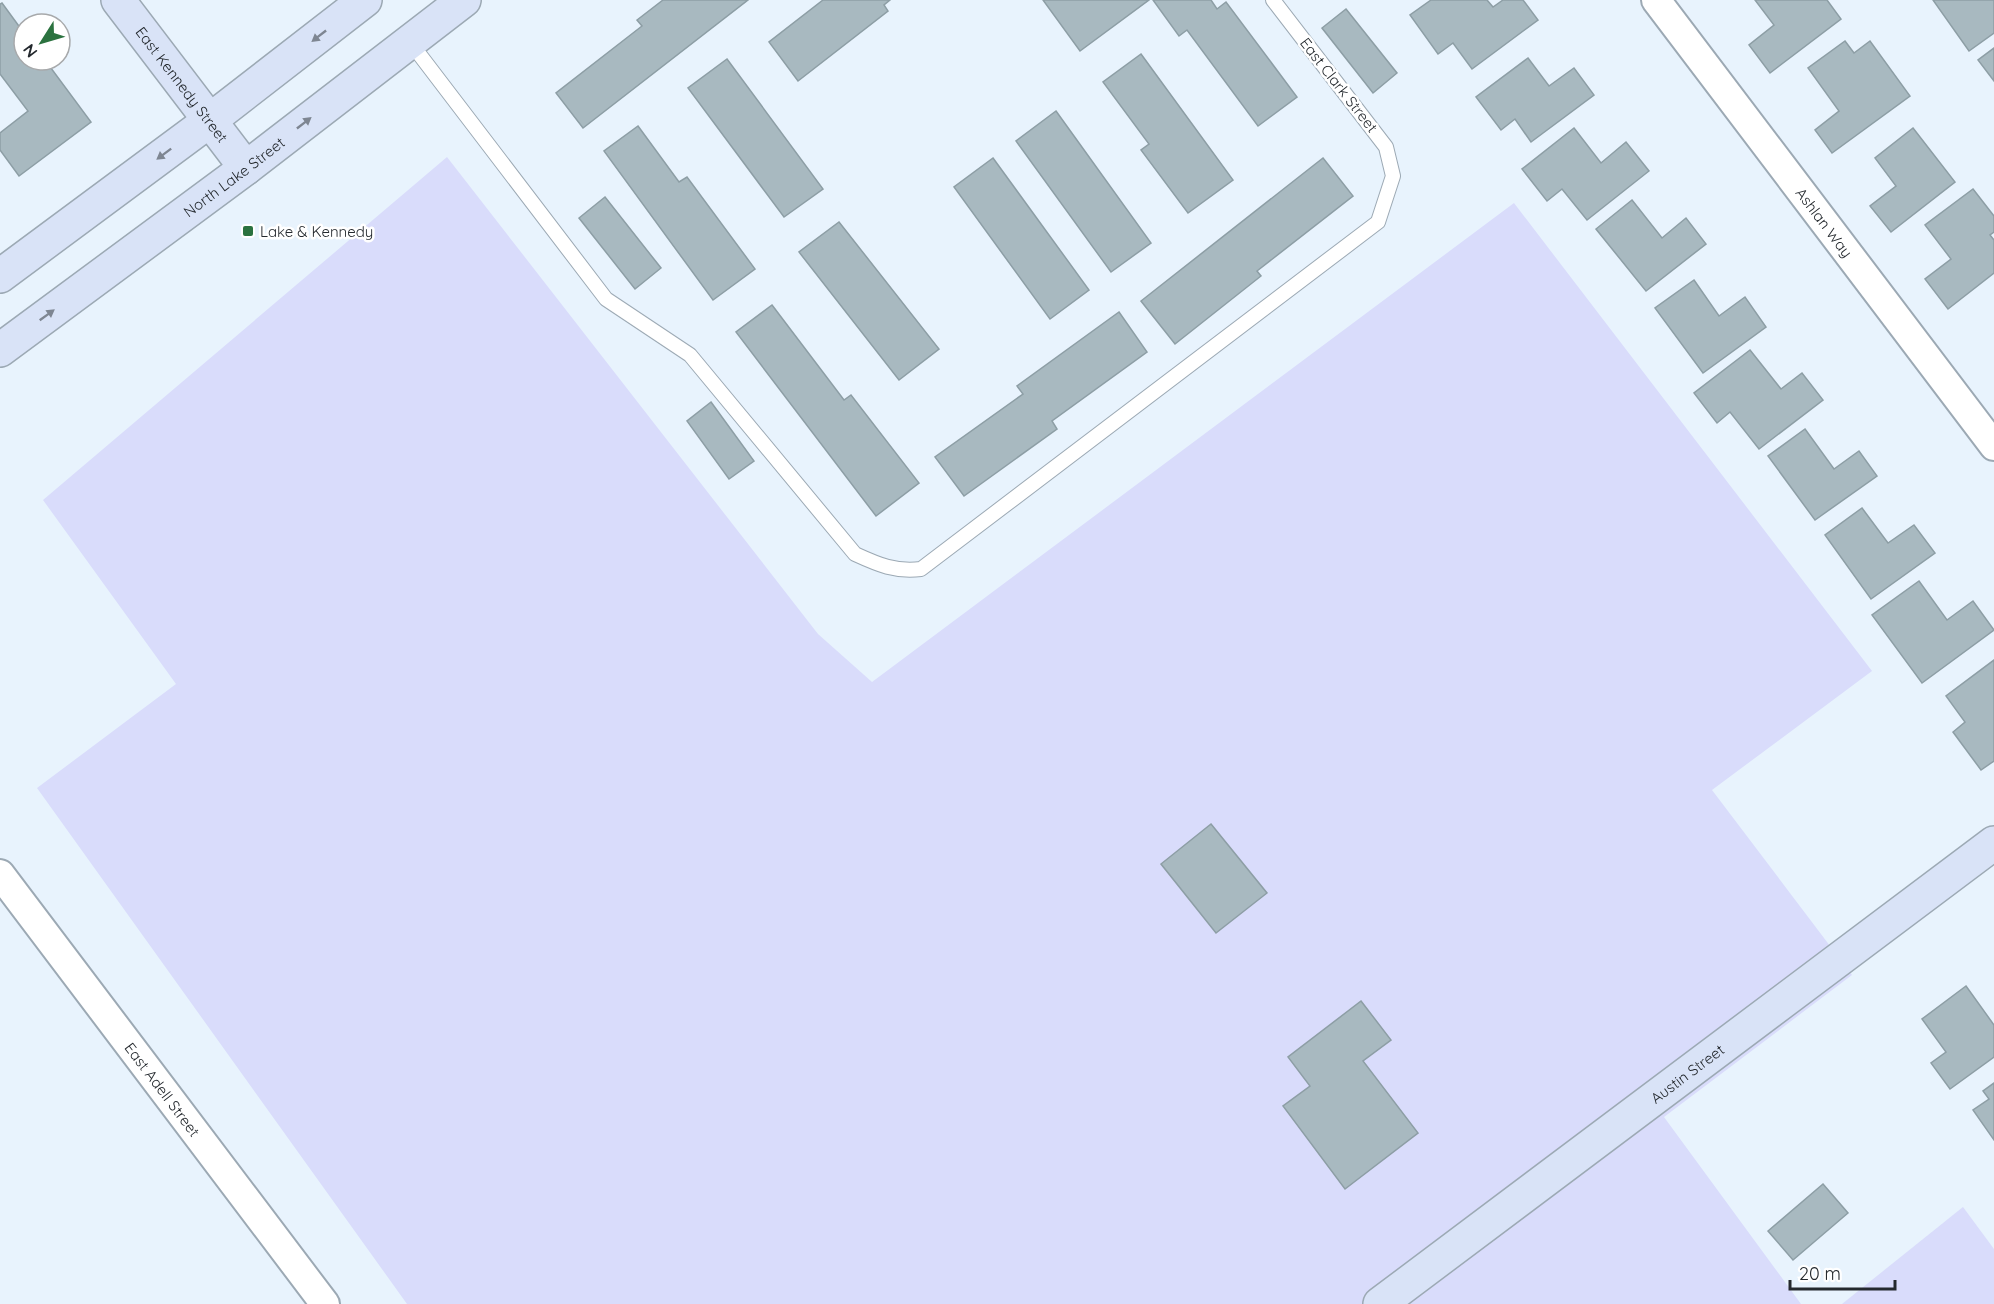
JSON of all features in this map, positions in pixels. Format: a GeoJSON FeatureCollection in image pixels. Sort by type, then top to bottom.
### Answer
{"type":"FeatureCollection","features":[{"type":"Feature","properties":{"kind":"street","name":"East Kennedy Street"},"geometry":{"type":"LineString","coordinates":[[118,0],[246,168]]}},
{"type":"Feature","properties":{"kind":"street"},"geometry":{"type":"LineString","coordinates":[[0,276],[209,121],[365,0]]}},
{"type":"Feature","properties":{"kind":"street","name":"North Lake Street"},"geometry":{"type":"LineString","coordinates":[[0,350],[246,168],[464,0]]}},
{"type":"Feature","properties":{"kind":"street","name":"Ashlan Way"},"geometry":{"type":"LineString","coordinates":[[1656,0],[1994,446]]}},
{"type":"Feature","properties":{"kind":"street","name":"Austin Street"},"geometry":{"type":"LineString","coordinates":[[1380,1304],[1994,843]]}},
{"type":"Feature","properties":{"kind":"street","name":"East Adell Street"},"geometry":{"type":"LineString","coordinates":[[0,874],[325,1304]]}},
{"type":"Feature","properties":{"kind":"lane","name":"East Clark Street"},"geometry":{"type":"LineString","coordinates":[[410,42],[606,299],[690,355],[855,554],[878,565],[903,571],[921,570],[1378,222],[1393,176],[1386,147],[1273,0]]}},
{"type":"Feature","properties":{"kind":"shaded area"},"geometry":{"type":"Polygon","coordinates":[[[447,157],[818,634],[872,682],[1514,203],[1872,671],[1712,790],[1852,975],[1664,1117],[1801,1304],[407,1304],[37,788],[176,684],[43,500],[447,157]]]}},
{"type":"Feature","properties":{"kind":"shaded area"},"geometry":{"type":"Polygon","coordinates":[[[1963,1207],[1994,1249],[1994,1304],[1842,1304],[1963,1207]]]}},
{"type":"Feature","properties":{"kind":"building"},"geometry":{"type":"Polygon","coordinates":[[[663,0],[748,0],[583,128],[556,93],[642,26],[637,20],[663,0]]]}},
{"type":"Feature","properties":{"kind":"building"},"geometry":{"type":"Polygon","coordinates":[[[823,0],[890,0],[884,5],[888,11],[798,81],[769,42],[823,0]]]}},
{"type":"Feature","properties":{"kind":"building"},"geometry":{"type":"Polygon","coordinates":[[[1043,0],[1149,0],[1080,51],[1043,0]]]}},
{"type":"Feature","properties":{"kind":"building"},"geometry":{"type":"Polygon","coordinates":[[[1153,0],[1211,0],[1217,9],[1226,2],[1297,97],[1258,126],[1187,30],[1179,36],[1153,0]]]}},
{"type":"Feature","properties":{"kind":"building"},"geometry":{"type":"Polygon","coordinates":[[[1431,0],[1487,0],[1493,7],[1503,0],[1523,0],[1538,20],[1472,69],[1453,43],[1438,54],[1410,15],[1431,0]]]}},
{"type":"Feature","properties":{"kind":"building"},"geometry":{"type":"Polygon","coordinates":[[[1755,0],[1827,0],[1841,19],[1770,73],[1749,45],[1774,25],[1755,0]]]}},
{"type":"Feature","properties":{"kind":"building"},"geometry":{"type":"Polygon","coordinates":[[[1933,0],[1994,0],[1994,33],[1969,51],[1933,0]]]}},
{"type":"Feature","properties":{"kind":"building"},"geometry":{"type":"Polygon","coordinates":[[[2,3],[12,17],[12,72],[54,72],[91,122],[19,176],[0,150],[0,133],[28,111],[0,74],[0,4],[2,3]]]}},
{"type":"Feature","properties":{"kind":"building"},"geometry":{"type":"Polygon","coordinates":[[[1346,9],[1397,73],[1373,93],[1322,28],[1346,9]]]}},
{"type":"Feature","properties":{"kind":"building"},"geometry":{"type":"Polygon","coordinates":[[[1845,41],[1854,53],[1870,41],[1910,96],[1832,153],[1815,130],[1839,111],[1808,68],[1845,41]]]}},
{"type":"Feature","properties":{"kind":"building"},"geometry":{"type":"Polygon","coordinates":[[[1994,48],[1994,81],[1978,60],[1994,48]]]}},
{"type":"Feature","properties":{"kind":"building"},"geometry":{"type":"Polygon","coordinates":[[[1141,54],[1233,180],[1188,213],[1141,150],[1149,144],[1103,82],[1141,54]]]}},
{"type":"Feature","properties":{"kind":"building"},"geometry":{"type":"Polygon","coordinates":[[[1528,58],[1549,86],[1574,68],[1594,95],[1531,142],[1515,119],[1501,130],[1476,97],[1528,58]]]}},
{"type":"Feature","properties":{"kind":"building"},"geometry":{"type":"Polygon","coordinates":[[[727,59],[823,189],[784,217],[688,88],[727,59]]]}},
{"type":"Feature","properties":{"kind":"building"},"geometry":{"type":"Polygon","coordinates":[[[1056,111],[1151,243],[1111,272],[1016,141],[1056,111]]]}},
{"type":"Feature","properties":{"kind":"building"},"geometry":{"type":"Polygon","coordinates":[[[638,126],[679,182],[687,177],[755,269],[713,300],[604,151],[638,126]]]}},
{"type":"Feature","properties":{"kind":"building"},"geometry":{"type":"Polygon","coordinates":[[[1574,128],[1601,163],[1626,142],[1649,171],[1587,220],[1562,189],[1547,201],[1522,169],[1574,128]]]}},
{"type":"Feature","properties":{"kind":"building"},"geometry":{"type":"Polygon","coordinates":[[[1913,128],[1955,182],[1891,232],[1870,206],[1896,186],[1875,158],[1913,128]]]}},
{"type":"Feature","properties":{"kind":"building"},"geometry":{"type":"Polygon","coordinates":[[[993,158],[1089,290],[1050,319],[954,187],[993,158]]]}},
{"type":"Feature","properties":{"kind":"building"},"geometry":{"type":"Polygon","coordinates":[[[1323,158],[1353,196],[1257,271],[1261,276],[1175,344],[1141,301],[1323,158]]]}},
{"type":"Feature","properties":{"kind":"building"},"geometry":{"type":"Polygon","coordinates":[[[1973,189],[1994,216],[1994,232],[1990,235],[1994,240],[1994,273],[1948,309],[1925,279],[1951,259],[1925,225],[1973,189]]]}},
{"type":"Feature","properties":{"kind":"building"},"geometry":{"type":"Polygon","coordinates":[[[605,197],[661,268],[635,289],[579,218],[605,197]]]}},
{"type":"Feature","properties":{"kind":"building"},"geometry":{"type":"Polygon","coordinates":[[[1632,200],[1662,238],[1686,218],[1706,244],[1646,291],[1596,229],[1632,200]]]}},
{"type":"Feature","properties":{"kind":"building"},"geometry":{"type":"Polygon","coordinates":[[[839,222],[939,349],[899,380],[799,252],[839,222]]]}},
{"type":"Feature","properties":{"kind":"building"},"geometry":{"type":"Polygon","coordinates":[[[1694,280],[1719,316],[1745,297],[1766,327],[1703,373],[1655,308],[1694,280]]]}},
{"type":"Feature","properties":{"kind":"building"},"geometry":{"type":"Polygon","coordinates":[[[772,305],[844,400],[851,395],[919,483],[876,516],[736,332],[772,305]]]}},
{"type":"Feature","properties":{"kind":"building"},"geometry":{"type":"Polygon","coordinates":[[[1119,312],[1147,352],[1052,421],[1057,429],[964,496],[935,457],[1023,394],[1017,386],[1119,312]]]}},
{"type":"Feature","properties":{"kind":"building"},"geometry":{"type":"Polygon","coordinates":[[[1750,350],[1781,389],[1802,373],[1823,400],[1759,449],[1730,412],[1717,423],[1694,393],[1750,350]]]}},
{"type":"Feature","properties":{"kind":"building"},"geometry":{"type":"Polygon","coordinates":[[[711,402],[754,461],[729,479],[687,421],[711,402]]]}},
{"type":"Feature","properties":{"kind":"building"},"geometry":{"type":"Polygon","coordinates":[[[1805,429],[1834,469],[1859,451],[1877,476],[1815,520],[1768,456],[1805,429]]]}},
{"type":"Feature","properties":{"kind":"building"},"geometry":{"type":"Polygon","coordinates":[[[1862,508],[1888,543],[1914,525],[1935,553],[1871,599],[1825,535],[1862,508]]]}},
{"type":"Feature","properties":{"kind":"building"},"geometry":{"type":"Polygon","coordinates":[[[1919,581],[1947,620],[1973,601],[1994,630],[1922,683],[1872,615],[1919,581]]]}},
{"type":"Feature","properties":{"kind":"building"},"geometry":{"type":"Polygon","coordinates":[[[1994,660],[1994,761],[1981,770],[1953,732],[1965,722],[1946,696],[1994,660]]]}},
{"type":"Feature","properties":{"kind":"building"},"geometry":{"type":"Polygon","coordinates":[[[1211,824],[1267,893],[1216,933],[1161,864],[1211,824]]]}},
{"type":"Feature","properties":{"kind":"building"},"geometry":{"type":"Polygon","coordinates":[[[1966,986],[1994,1025],[1994,1057],[1950,1089],[1931,1063],[1946,1052],[1922,1019],[1966,986]]]}},
{"type":"Feature","properties":{"kind":"building"},"geometry":{"type":"Polygon","coordinates":[[[1361,1001],[1391,1040],[1363,1061],[1418,1133],[1345,1189],[1283,1106],[1310,1086],[1288,1057],[1361,1001]]]}},
{"type":"Feature","properties":{"kind":"building"},"geometry":{"type":"Polygon","coordinates":[[[1994,1083],[1994,1140],[1973,1110],[1989,1099],[1983,1091],[1994,1083]]]}},
{"type":"Feature","properties":{"kind":"building"},"geometry":{"type":"Polygon","coordinates":[[[1823,1184],[1848,1213],[1793,1260],[1768,1231],[1823,1184]]]}},
{"type":"Feature","properties":{"kind":"place","name":"Lake & Kennedy"},"geometry":{"type":"Point","coordinates":[248,231]}}]}
